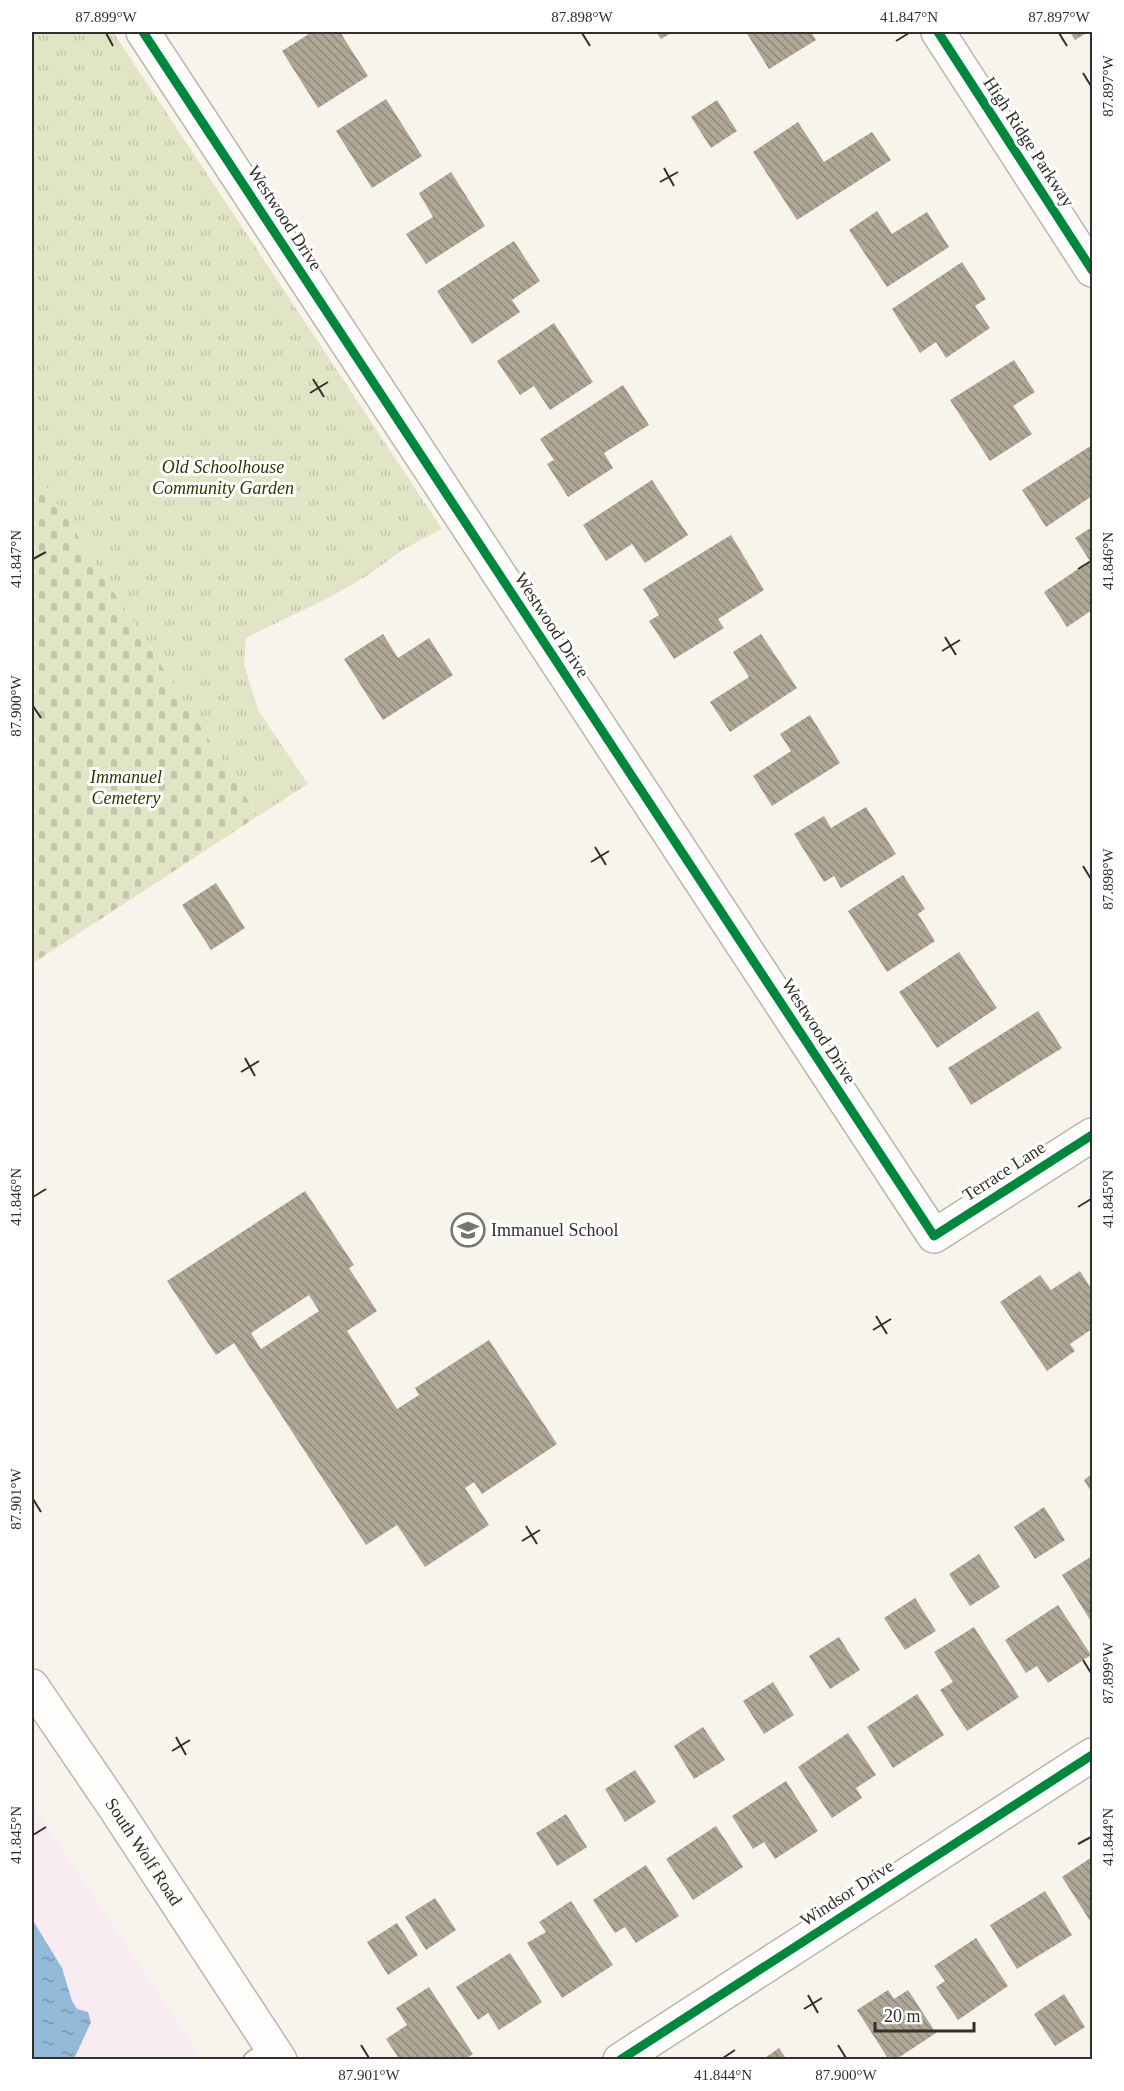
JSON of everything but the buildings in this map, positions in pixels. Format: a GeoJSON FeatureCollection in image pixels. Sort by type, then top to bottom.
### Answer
{"type":"FeatureCollection","features":[{"type":"Feature","properties":{"kind":"street","name":"Westwood Drive"},"geometry":{"type":"LineString","coordinates":[[143,32],[933,1236]]}},
{"type":"Feature","properties":{"kind":"street","name":"High Ridge Parkway"},"geometry":{"type":"LineString","coordinates":[[938,32],[1092,270]]}},
{"type":"Feature","properties":{"kind":"street","name":"Terrace Lane"},"geometry":{"type":"LineString","coordinates":[[933,1236],[1092,1135]]}},
{"type":"Feature","properties":{"kind":"street","name":"South Wolf Road"},"geometry":{"type":"LineString","coordinates":[[32,1686],[253,2018],[268,2055]]}},
{"type":"Feature","properties":{"kind":"street","name":"Windsor Drive"},"geometry":{"type":"LineString","coordinates":[[620,2060],[1092,1755]]}},
{"type":"Feature","properties":{"kind":"shaded area"},"geometry":{"type":"Polygon","coordinates":[[[32,1805],[197,2051],[203,2059],[32,2059],[32,1805]]]}},
{"type":"Feature","properties":{"kind":"green space","name":"Old Schoolhouse Community Garden"},"geometry":{"type":"Polygon","coordinates":[[[32,32],[113,32],[442,529],[402,550],[367,576],[328,598],[246,638],[244,664],[258,710],[308,784],[258,816],[32,465],[32,32]]]}},
{"type":"Feature","properties":{"kind":"green space","name":"Immanuel Cemetery"},"geometry":{"type":"Polygon","coordinates":[[[32,465],[258,816],[32,964],[32,465]]]}},
{"type":"Feature","properties":{"kind":"water"},"geometry":{"type":"Polygon","coordinates":[[[32,1919],[62,1968],[72,2001],[77,2009],[88,2012],[91,2022],[74,2059],[32,2059],[32,1919]]]}},
{"type":"Feature","properties":{"kind":"cycle path"},"geometry":{"type":"LineString","coordinates":[[143,32],[934,1236],[1092,1135]]}},
{"type":"Feature","properties":{"kind":"cycle path"},"geometry":{"type":"LineString","coordinates":[[938,32],[1092,270]]}},
{"type":"Feature","properties":{"kind":"cycle path"},"geometry":{"type":"LineString","coordinates":[[620,2060],[1092,1755]]}},
{"type":"Feature","properties":{"kind":"place","name":"Immanuel School"},"geometry":{"type":"Point","coordinates":[468,1230]}}]}
